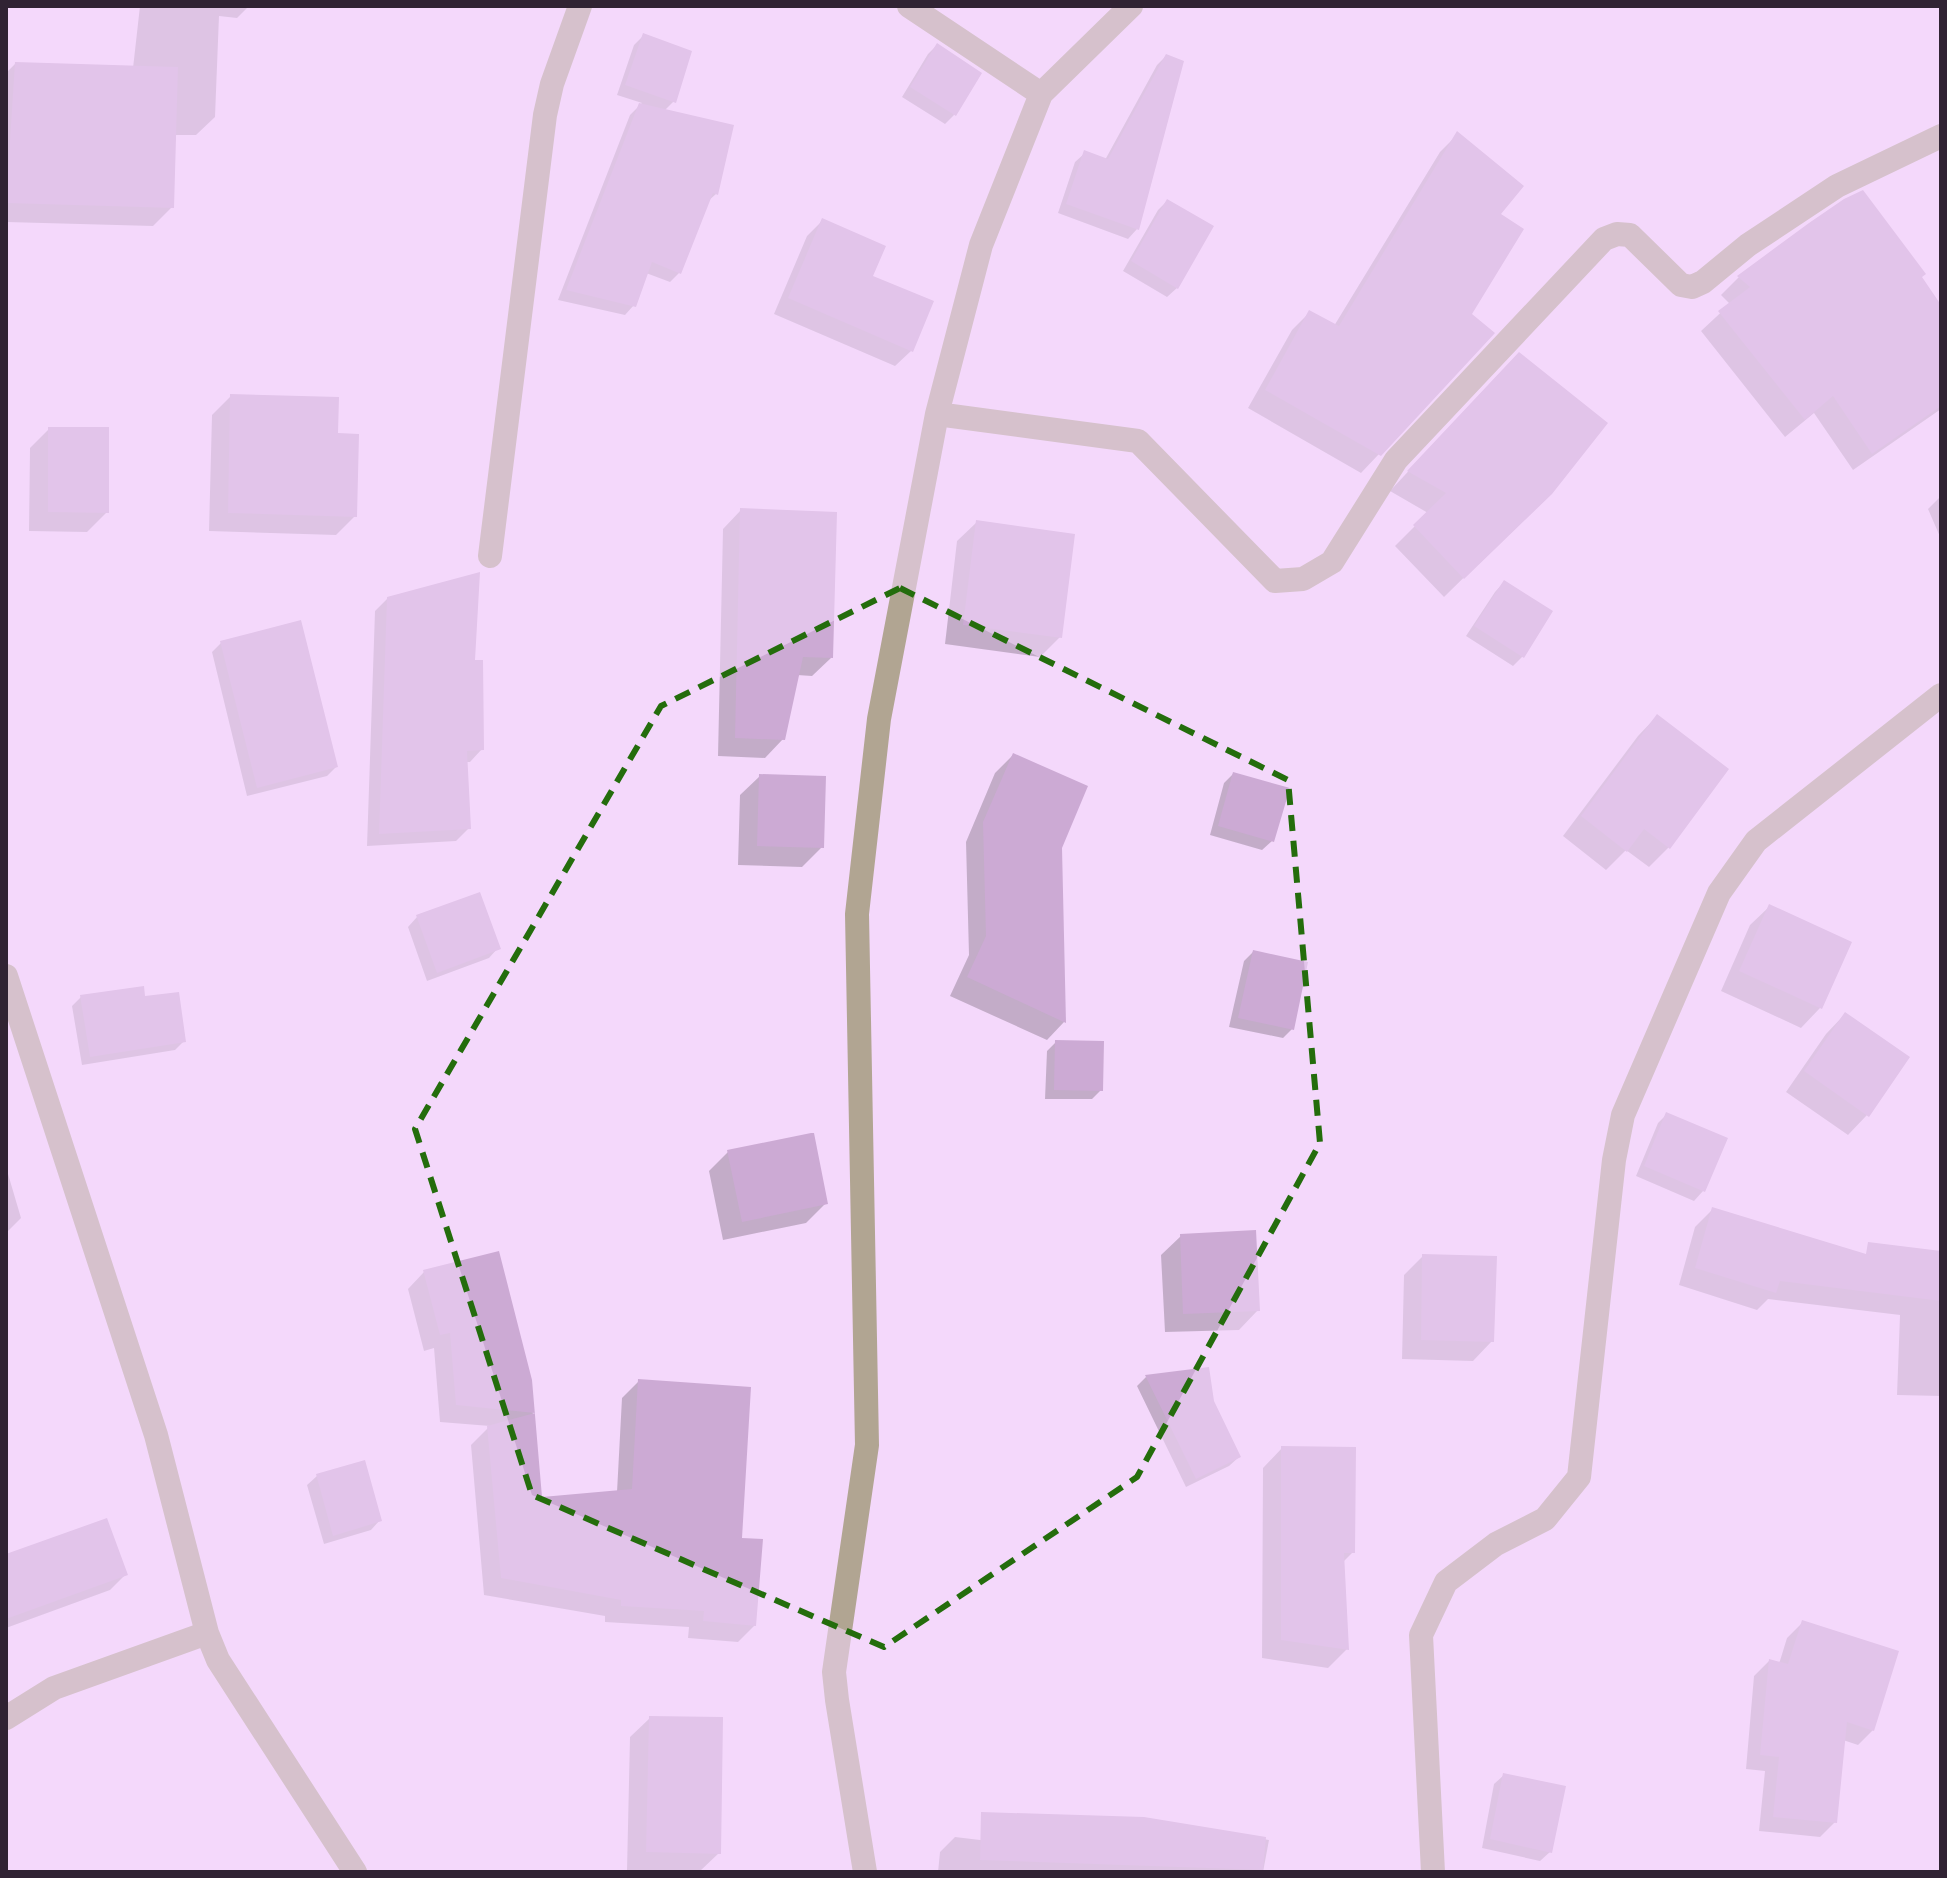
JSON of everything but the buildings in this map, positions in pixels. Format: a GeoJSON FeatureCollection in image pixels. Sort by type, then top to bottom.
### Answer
{"type":"FeatureCollection","features":[{"type":"Feature","properties":{"kind":"street"},"geometry":{"type":"LineString","coordinates":[[490,556],[545,115],[552,84],[580,6]]}},
{"type":"Feature","properties":{"kind":"street"},"geometry":{"type":"LineString","coordinates":[[909,6],[1041,94]]}},
{"type":"Feature","properties":{"kind":"street"},"geometry":{"type":"LineString","coordinates":[[865,1872],[834,1672],[867,1445],[857,914],[879,719],[937,414],[981,245],[1041,94],[1131,6]]}},
{"type":"Feature","properties":{"kind":"street"},"geometry":{"type":"LineString","coordinates":[[937,414],[1138,441],[1275,581],[1303,579],[1332,562],[1396,460],[1604,239],[1617,234],[1630,235],[1681,285],[1692,287],[1821,195],[1941,136]]}},
{"type":"Feature","properties":{"kind":"street"},"geometry":{"type":"LineString","coordinates":[[1433,1872],[1421,1635],[1446,1582],[1496,1544],[1545,1519],[1579,1477],[1614,1160],[1629,1101],[1719,893],[1756,841],[1941,695]]}},
{"type":"Feature","properties":{"kind":"street"},"geometry":{"type":"LineString","coordinates":[[6,976],[156,1435],[207,1633],[218,1660],[355,1872]]}},
{"type":"Feature","properties":{"kind":"street"},"geometry":{"type":"LineString","coordinates":[[6,1718],[54,1688],[207,1633]]}},
{"type":"Feature","properties":{"kind":"highlighted area"},"geometry":{"type":"Polygon","coordinates":[[[900,588],[1288,780],[1320,1143],[1137,1477],[884,1647],[532,1495],[415,1129],[661,706],[900,588]]]}}]}
